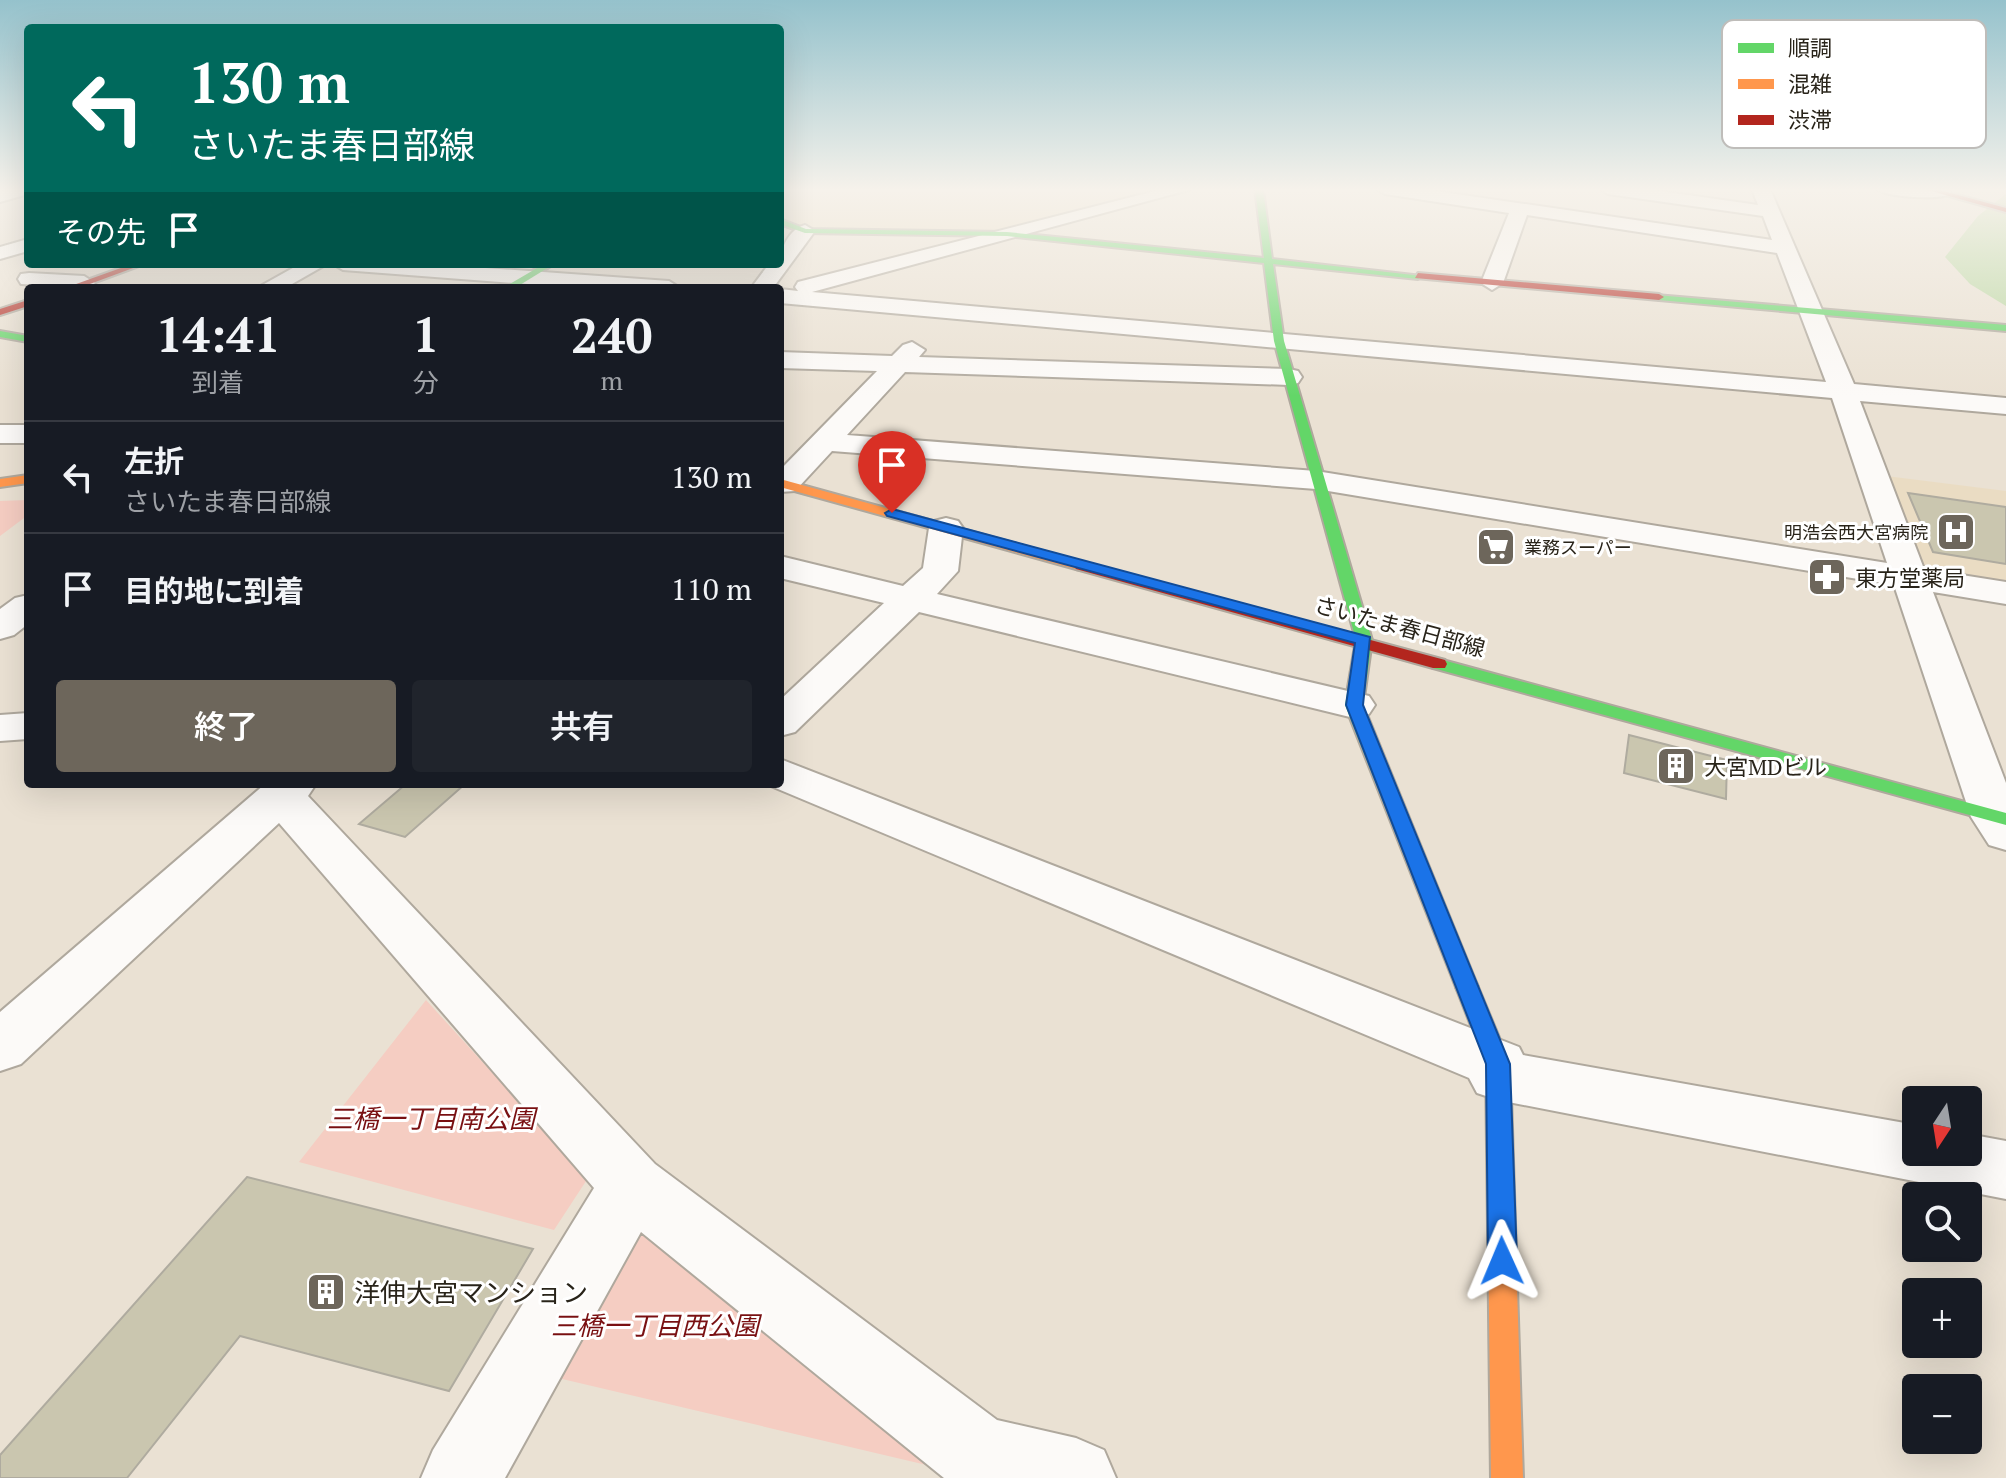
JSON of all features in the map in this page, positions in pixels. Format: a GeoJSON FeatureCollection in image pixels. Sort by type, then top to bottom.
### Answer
{"type":"FeatureCollection","features":[{"type":"Feature","properties":{"kind":"main road"},"geometry":{"type":"LineString","coordinates":[[1224,258],[2006,328]]}},
{"type":"Feature","properties":{"kind":"main road"},"geometry":{"type":"LineString","coordinates":[[1268,258],[1279,341],[1316,480],[1364,640],[1354,705],[1498,1069],[1507,1478]]}},
{"type":"Feature","properties":{"kind":"main road"},"geometry":{"type":"LineString","coordinates":[[83,284],[129,268]]}},
{"type":"Feature","properties":{"kind":"main road"},"geometry":{"type":"LineString","coordinates":[[517,283],[543,268]]}},
{"type":"Feature","properties":{"kind":"main road"},"geometry":{"type":"LineString","coordinates":[[0,312],[24,304]]}},
{"type":"Feature","properties":{"kind":"main road"},"geometry":{"type":"LineString","coordinates":[[0,334],[24,338]]}},
{"type":"Feature","properties":{"kind":"main road"},"geometry":{"type":"LineString","coordinates":[[0,483],[24,480]]}},
{"type":"Feature","properties":{"kind":"main road","name":"さいたま春日部線"},"geometry":{"type":"LineString","coordinates":[[784,485],[1364,640],[2002,823]]}},
{"type":"Feature","properties":{"kind":"street"},"geometry":{"type":"LineString","coordinates":[[784,294],[918,258]]}},
{"type":"Feature","properties":{"kind":"street"},"geometry":{"type":"LineString","coordinates":[[1492,283],[1501,258]]}},
{"type":"Feature","properties":{"kind":"street"},"geometry":{"type":"LineString","coordinates":[[1790,258],[1843,391],[2002,823]]}},
{"type":"Feature","properties":{"kind":"street"},"geometry":{"type":"LineString","coordinates":[[276,284],[309,268]]}},
{"type":"Feature","properties":{"kind":"street"},"geometry":{"type":"LineString","coordinates":[[393,268],[547,284]]}},
{"type":"Feature","properties":{"kind":"street"},"geometry":{"type":"LineString","coordinates":[[765,284],[777,268]]}},
{"type":"Feature","properties":{"kind":"street"},"geometry":{"type":"LineString","coordinates":[[373,284],[406,269]]}},
{"type":"Feature","properties":{"kind":"street"},"geometry":{"type":"LineString","coordinates":[[29,279],[63,284]]}},
{"type":"Feature","properties":{"kind":"street"},"geometry":{"type":"LineString","coordinates":[[784,295],[2006,406]]}},
{"type":"Feature","properties":{"kind":"street"},"geometry":{"type":"LineString","coordinates":[[784,482],[949,311]]}},
{"type":"Feature","properties":{"kind":"street"},"geometry":{"type":"LineString","coordinates":[[784,360],[1289,377]]}},
{"type":"Feature","properties":{"kind":"street"},"geometry":{"type":"LineString","coordinates":[[0,434],[24,434]]}},
{"type":"Feature","properties":{"kind":"street"},"geometry":{"type":"LineString","coordinates":[[824,442],[1316,480],[2006,593]]}},
{"type":"Feature","properties":{"kind":"street"},"geometry":{"type":"LineString","coordinates":[[784,719],[940,571],[946,528]]}},
{"type":"Feature","properties":{"kind":"street"},"geometry":{"type":"LineString","coordinates":[[784,568],[1354,705]]}},
{"type":"Feature","properties":{"kind":"street"},"geometry":{"type":"LineString","coordinates":[[0,627],[24,609]]}},
{"type":"Feature","properties":{"kind":"street"},"geometry":{"type":"LineString","coordinates":[[0,728],[24,726]]}},
{"type":"Feature","properties":{"kind":"street"},"geometry":{"type":"LineString","coordinates":[[784,775],[1498,1069],[2006,1170]]}},
{"type":"Feature","properties":{"kind":"street"},"geometry":{"type":"LineString","coordinates":[[0,1047],[287,790],[632,1185],[979,1456],[1076,1478]]}},
{"type":"Feature","properties":{"kind":"street"},"geometry":{"type":"LineString","coordinates":[[461,1478],[632,1185]]}},
{"type":"Feature","properties":{"kind":"shaded area"},"geometry":{"type":"Polygon","coordinates":[[[1946,258],[2006,258],[2006,306],[1970,284],[1946,258]]]}},
{"type":"Feature","properties":{"kind":"shaded area","name":"明浩会西大宮病院"},"geometry":{"type":"Polygon","coordinates":[[[1886,476],[2006,491],[2006,586],[1920,572],[1886,476]]]}},
{"type":"Feature","properties":{"kind":"green space"},"geometry":{"type":"Polygon","coordinates":[[[24,500],[24,518],[0,536],[0,501],[24,500]]]}},
{"type":"Feature","properties":{"kind":"green space","name":"三橋一丁目南公園"},"geometry":{"type":"Polygon","coordinates":[[[426,1000],[588,1178],[554,1230],[299,1162],[426,1000]]]}},
{"type":"Feature","properties":{"kind":"green space","name":"三橋一丁目西公園"},"geometry":{"type":"Polygon","coordinates":[[[632,1214],[969,1475],[541,1374],[632,1214]]]}},
{"type":"Feature","properties":{"kind":"building"},"geometry":{"type":"Polygon","coordinates":[[[1908,493],[2006,507],[2006,564],[1933,552],[1908,493]]]}},
{"type":"Feature","properties":{"kind":"building","name":"大宮MDビル"},"geometry":{"type":"Polygon","coordinates":[[[1629,735],[1727,760],[1726,799],[1624,773],[1629,735]]]}},
{"type":"Feature","properties":{"kind":"building"},"geometry":{"type":"Polygon","coordinates":[[[401,788],[460,788],[405,837],[359,824],[401,788]]]}},
{"type":"Feature","properties":{"kind":"building","name":"洋伸大宮マンション"},"geometry":{"type":"Polygon","coordinates":[[[247,1177],[533,1249],[449,1391],[240,1336],[127,1478],[0,1478],[0,1455],[247,1177]]]}},
{"type":"Feature","properties":{"kind":"traffic: fast"},"geometry":{"type":"LineString","coordinates":[[1242,258],[1418,276]]}},
{"type":"Feature","properties":{"kind":"traffic: fast"},"geometry":{"type":"LineString","coordinates":[[1268,258],[1279,341],[1364,640],[1354,705],[1467,987]]}},
{"type":"Feature","properties":{"kind":"traffic: fast"},"geometry":{"type":"LineString","coordinates":[[515,284],[543,268]]}},
{"type":"Feature","properties":{"kind":"traffic: fast"},"geometry":{"type":"LineString","coordinates":[[1659,297],[2006,328]]}},
{"type":"Feature","properties":{"kind":"traffic: fast"},"geometry":{"type":"LineString","coordinates":[[0,334],[24,338]]}},
{"type":"Feature","properties":{"kind":"traffic: fast"},"geometry":{"type":"LineString","coordinates":[[1439,664],[2006,819]]}},
{"type":"Feature","properties":{"kind":"traffic: slow"},"geometry":{"type":"LineString","coordinates":[[0,483],[24,480]]}},
{"type":"Feature","properties":{"kind":"traffic: slow"},"geometry":{"type":"LineString","coordinates":[[784,484],[1081,566]]}},
{"type":"Feature","properties":{"kind":"traffic: slow"},"geometry":{"type":"LineString","coordinates":[[1467,987],[1498,1064],[1507,1478]]}},
{"type":"Feature","properties":{"kind":"traffic: jam"},"geometry":{"type":"LineString","coordinates":[[82,284],[128,268]]}},
{"type":"Feature","properties":{"kind":"traffic: jam"},"geometry":{"type":"LineString","coordinates":[[1418,276],[1659,297]]}},
{"type":"Feature","properties":{"kind":"traffic: jam"},"geometry":{"type":"LineString","coordinates":[[0,312],[24,304]]}},
{"type":"Feature","properties":{"kind":"traffic: jam"},"geometry":{"type":"LineString","coordinates":[[1081,566],[1439,664]]}},
{"type":"Feature","properties":{"kind":"place","name":"明浩会西大宮病院"},"geometry":{"type":"Point","coordinates":[1956,532]}},
{"type":"Feature","properties":{"kind":"place","name":"業務スーパー"},"geometry":{"type":"Point","coordinates":[1496,547]}},
{"type":"Feature","properties":{"kind":"place","name":"東方堂薬局"},"geometry":{"type":"Point","coordinates":[1827,577]}},
{"type":"Feature","properties":{"kind":"place","name":"大宮MDビル"},"geometry":{"type":"Point","coordinates":[1676,766]}},
{"type":"Feature","properties":{"kind":"place","name":"洋伸大宮マンション"},"geometry":{"type":"Point","coordinates":[326,1292]}},
{"type":"Feature","properties":{"kind":"route"},"geometry":{"type":"LineString","coordinates":[[892,513],[1364,640],[1354,705],[1498,1064],[1502,1261]]}}]}
